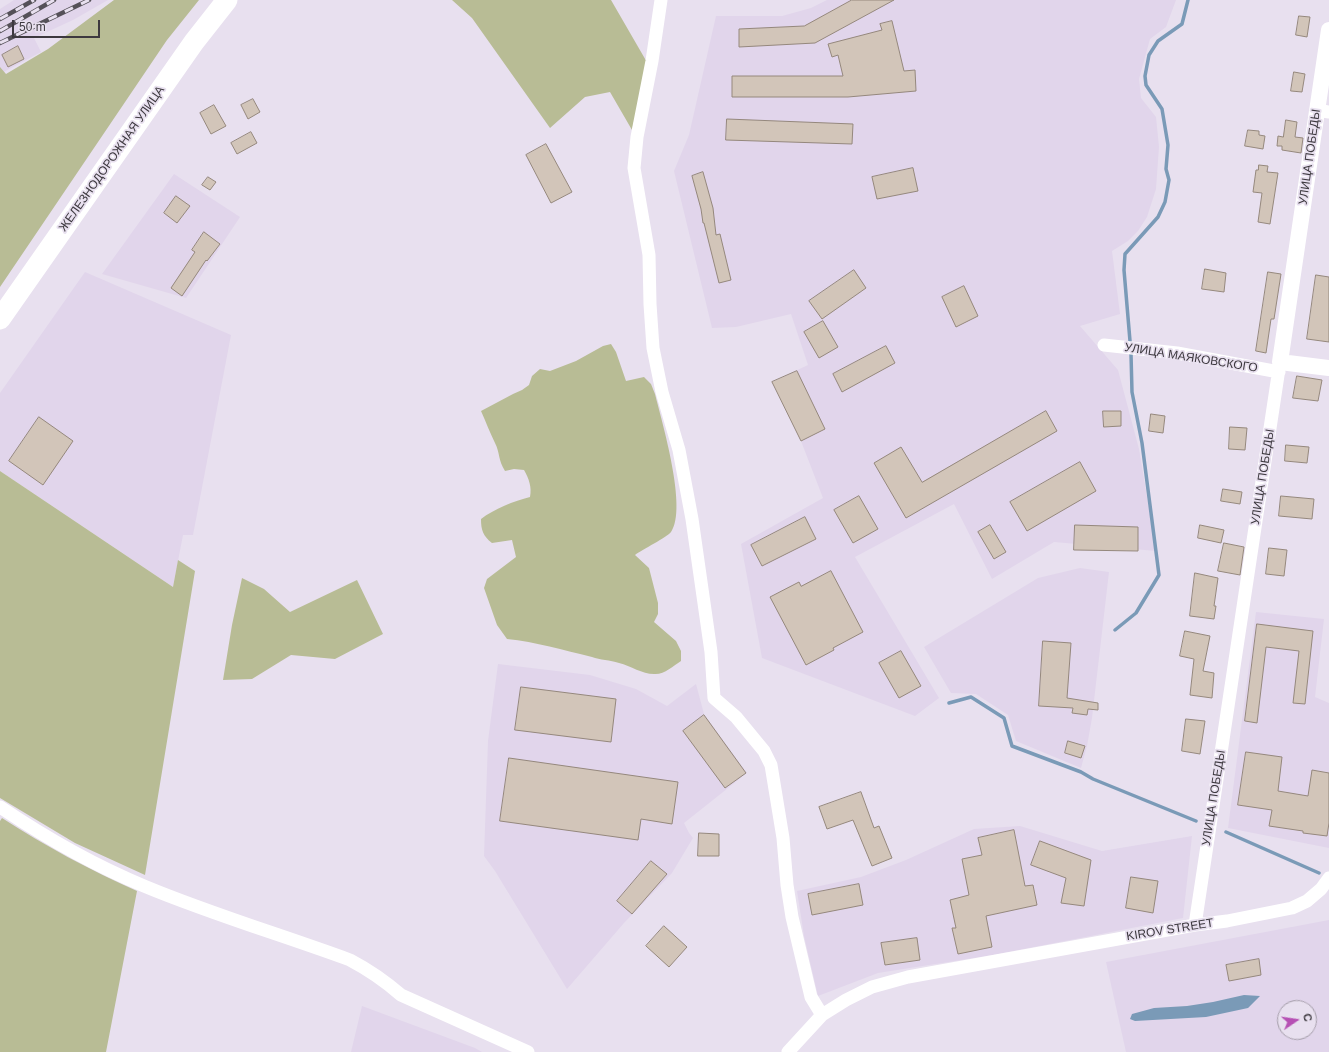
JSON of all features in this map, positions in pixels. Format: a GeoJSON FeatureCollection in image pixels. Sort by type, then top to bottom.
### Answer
{"type":"FeatureCollection","features":[{"type":"Feature","properties":{"kind":"main road","name":"ЖЕЛЕЗНОДОРОЖНАЯ УЛИЦА"},"geometry":{"type":"LineString","coordinates":[[0,319],[194,42],[227,0]]}},
{"type":"Feature","properties":{"kind":"street"},"geometry":{"type":"LineString","coordinates":[[661,0],[652,61],[637,137],[634,168],[649,255],[653,348],[662,392],[679,450],[692,519],[711,652],[714,698],[736,717],[764,751],[771,765],[783,838],[787,885],[792,917],[811,997],[822,1015]]}},
{"type":"Feature","properties":{"kind":"street","name":"УЛИЦА ПОБЕДЫ"},"geometry":{"type":"LineString","coordinates":[[1195,925],[1279,367],[1323,111],[1329,30]]}},
{"type":"Feature","properties":{"kind":"street","name":"УЛИЦА МАЯКОВСКОГО"},"geometry":{"type":"LineString","coordinates":[[1104,345],[1279,367],[1329,368]]}},
{"type":"Feature","properties":{"kind":"street"},"geometry":{"type":"LineString","coordinates":[[0,807],[37,832],[81,857],[144,886],[350,960],[380,978],[401,995],[528,1052]]}},
{"type":"Feature","properties":{"kind":"street","name":"KIROV STREET"},"geometry":{"type":"LineString","coordinates":[[788,1052],[822,1015],[860,992],[882,984],[1000,960],[1195,925],[1227,922],[1292,908],[1307,901],[1322,889],[1329,878]]}},
{"type":"Feature","properties":{"kind":"shaded area"},"geometry":{"type":"Polygon","coordinates":[[[14,0],[108,0],[73,20],[34,38],[41,52],[0,74],[0,9],[14,0]]]}},
{"type":"Feature","properties":{"kind":"shaded area"},"geometry":{"type":"Polygon","coordinates":[[[827,0],[1176,0],[1166,27],[1150,39],[1139,79],[1141,98],[1156,117],[1159,147],[1156,189],[1147,217],[1138,231],[1128,241],[1112,251],[1120,314],[1080,326],[1118,370],[1139,449],[1156,551],[1054,542],[992,579],[954,504],[855,557],[939,698],[915,716],[762,658],[741,544],[823,498],[801,441],[772,382],[808,365],[791,314],[736,327],[712,328],[674,171],[689,135],[716,16],[782,16],[811,8],[827,0]]]}},
{"type":"Feature","properties":{"kind":"shaded area"},"geometry":{"type":"Polygon","coordinates":[[[174,174],[240,217],[186,298],[102,274],[174,174]]]}},
{"type":"Feature","properties":{"kind":"shaded area"},"geometry":{"type":"Polygon","coordinates":[[[85,272],[231,335],[193,535],[183,535],[173,587],[0,471],[0,393],[85,272]]]}},
{"type":"Feature","properties":{"kind":"shaded area"},"geometry":{"type":"Polygon","coordinates":[[[1080,568],[1109,572],[1092,718],[1081,768],[1016,741],[1008,715],[976,694],[951,693],[924,647],[1038,578],[1080,568]]]}},
{"type":"Feature","properties":{"kind":"shaded area"},"geometry":{"type":"Polygon","coordinates":[[[1256,612],[1324,619],[1315,697],[1329,703],[1329,848],[1228,828],[1256,612]]]}},
{"type":"Feature","properties":{"kind":"shaded area"},"geometry":{"type":"Polygon","coordinates":[[[498,664],[590,675],[636,689],[667,706],[696,684],[704,714],[747,773],[684,823],[693,838],[672,873],[624,923],[567,989],[495,871],[484,856],[488,741],[498,664]]]}},
{"type":"Feature","properties":{"kind":"shaded area"},"geometry":{"type":"Polygon","coordinates":[[[1020,826],[1102,851],[1192,836],[1183,918],[993,955],[878,973],[818,996],[804,936],[797,891],[861,877],[906,860],[974,829],[1020,826]]]}},
{"type":"Feature","properties":{"kind":"shaded area"},"geometry":{"type":"Polygon","coordinates":[[[1329,920],[1329,1052],[1126,1052],[1106,962],[1329,920]]]}},
{"type":"Feature","properties":{"kind":"shaded area"},"geometry":{"type":"Polygon","coordinates":[[[362,1006],[475,1048],[482,1052],[351,1052],[362,1006]]]}},
{"type":"Feature","properties":{"kind":"green space"},"geometry":{"type":"Polygon","coordinates":[[[114,0],[199,0],[167,40],[0,287],[0,67],[6,74],[48,49],[114,0]]]}},
{"type":"Feature","properties":{"kind":"green space"},"geometry":{"type":"Polygon","coordinates":[[[452,0],[611,0],[648,64],[632,130],[610,92],[585,97],[550,128],[472,18],[452,0]]]}},
{"type":"Feature","properties":{"kind":"green space"},"geometry":{"type":"Polygon","coordinates":[[[611,344],[616,352],[626,381],[644,377],[651,384],[668,444],[675,486],[677,505],[675,521],[671,532],[635,555],[649,568],[658,603],[658,614],[654,622],[676,641],[681,651],[681,661],[668,670],[658,674],[645,673],[616,662],[598,659],[550,646],[507,639],[497,625],[484,588],[487,579],[516,557],[512,540],[492,543],[486,538],[482,530],[481,519],[504,506],[530,497],[531,490],[529,480],[524,470],[514,469],[505,471],[501,463],[497,447],[481,411],[522,390],[529,385],[532,376],[540,369],[550,371],[576,361],[603,346],[611,344]]]}},
{"type":"Feature","properties":{"kind":"green space"},"geometry":{"type":"Polygon","coordinates":[[[0,471],[173,587],[178,560],[195,571],[145,875],[75,843],[0,798],[0,471]]]}},
{"type":"Feature","properties":{"kind":"green space"},"geometry":{"type":"Polygon","coordinates":[[[242,578],[264,589],[290,612],[357,580],[383,634],[335,659],[291,655],[252,679],[223,680],[232,625],[242,578]]]}},
{"type":"Feature","properties":{"kind":"green space"},"geometry":{"type":"Polygon","coordinates":[[[2,818],[68,857],[137,891],[106,1052],[0,1052],[0,821],[2,818]]]}},
{"type":"Feature","properties":{"kind":"water"},"geometry":{"type":"Polygon","coordinates":[[[1244,995],[1260,996],[1248,1008],[1206,1017],[1135,1021],[1130,1019],[1132,1014],[1154,1008],[1187,1006],[1244,995]]]}},
{"type":"Feature","properties":{"kind":"building"},"geometry":{"type":"Polygon","coordinates":[[[852,0],[894,0],[815,43],[739,47],[739,29],[804,26],[852,0]]]}},
{"type":"Feature","properties":{"kind":"building"},"geometry":{"type":"Polygon","coordinates":[[[1299,16],[1310,17],[1307,37],[1296,35],[1299,16]]]}},
{"type":"Feature","properties":{"kind":"building"},"geometry":{"type":"Polygon","coordinates":[[[892,21],[904,71],[915,70],[916,91],[848,97],[732,97],[732,76],[843,76],[838,55],[832,57],[828,44],[882,30],[880,24],[892,21]]]}},
{"type":"Feature","properties":{"kind":"building"},"geometry":{"type":"Polygon","coordinates":[[[18,46],[24,59],[8,67],[2,55],[18,46]]]}},
{"type":"Feature","properties":{"kind":"building"},"geometry":{"type":"Polygon","coordinates":[[[1294,72],[1305,74],[1302,92],[1291,91],[1294,72]]]}},
{"type":"Feature","properties":{"kind":"building"},"geometry":{"type":"Polygon","coordinates":[[[253,99],[260,112],[248,119],[241,105],[253,99]]]}},
{"type":"Feature","properties":{"kind":"building"},"geometry":{"type":"Polygon","coordinates":[[[214,105],[226,126],[211,134],[200,113],[214,105]]]}},
{"type":"Feature","properties":{"kind":"building"},"geometry":{"type":"Polygon","coordinates":[[[727,119],[853,124],[852,144],[726,140],[727,119]]]}},
{"type":"Feature","properties":{"kind":"building"},"geometry":{"type":"Polygon","coordinates":[[[1286,120],[1297,122],[1295,137],[1303,138],[1301,153],[1282,150],[1282,146],[1277,146],[1278,136],[1283,137],[1286,120]]]}},
{"type":"Feature","properties":{"kind":"building"},"geometry":{"type":"Polygon","coordinates":[[[1248,130],[1259,131],[1259,135],[1265,136],[1263,149],[1245,146],[1248,130]]]}},
{"type":"Feature","properties":{"kind":"building"},"geometry":{"type":"Polygon","coordinates":[[[251,132],[257,143],[237,154],[231,143],[251,132]]]}},
{"type":"Feature","properties":{"kind":"building"},"geometry":{"type":"Polygon","coordinates":[[[546,144],[572,192],[551,203],[526,155],[546,144]]]}},
{"type":"Feature","properties":{"kind":"building"},"geometry":{"type":"Polygon","coordinates":[[[1259,165],[1268,166],[1267,172],[1278,173],[1270,224],[1258,222],[1262,193],[1253,192],[1256,170],[1258,170],[1259,165]]]}},
{"type":"Feature","properties":{"kind":"building"},"geometry":{"type":"Polygon","coordinates":[[[913,168],[918,191],[877,199],[872,177],[913,168]]]}},
{"type":"Feature","properties":{"kind":"building"},"geometry":{"type":"Polygon","coordinates":[[[703,172],[713,208],[716,235],[720,234],[731,280],[719,283],[692,176],[703,172]]]}},
{"type":"Feature","properties":{"kind":"building"},"geometry":{"type":"Polygon","coordinates":[[[208,177],[216,182],[210,190],[202,185],[208,177]]]}},
{"type":"Feature","properties":{"kind":"building"},"geometry":{"type":"Polygon","coordinates":[[[176,196],[190,206],[177,223],[164,213],[176,196]]]}},
{"type":"Feature","properties":{"kind":"building"},"geometry":{"type":"Polygon","coordinates":[[[204,232],[220,244],[207,261],[206,260],[182,296],[171,288],[195,252],[192,250],[204,232]]]}},
{"type":"Feature","properties":{"kind":"building"},"geometry":{"type":"Polygon","coordinates":[[[1205,269],[1226,273],[1224,292],[1202,289],[1205,269]]]}},
{"type":"Feature","properties":{"kind":"building"},"geometry":{"type":"Polygon","coordinates":[[[854,270],[866,288],[822,319],[809,301],[854,270]]]}},
{"type":"Feature","properties":{"kind":"building"},"geometry":{"type":"Polygon","coordinates":[[[1268,272],[1281,274],[1274,319],[1271,319],[1266,353],[1256,351],[1268,272]]]}},
{"type":"Feature","properties":{"kind":"building"},"geometry":{"type":"Polygon","coordinates":[[[1316,275],[1329,277],[1329,342],[1307,339],[1316,275]]]}},
{"type":"Feature","properties":{"kind":"building"},"geometry":{"type":"Polygon","coordinates":[[[964,286],[978,316],[956,327],[942,297],[964,286]]]}},
{"type":"Feature","properties":{"kind":"building"},"geometry":{"type":"Polygon","coordinates":[[[823,321],[838,347],[819,358],[804,332],[823,321]]]}},
{"type":"Feature","properties":{"kind":"building"},"geometry":{"type":"Polygon","coordinates":[[[886,346],[895,363],[842,392],[833,374],[886,346]]]}},
{"type":"Feature","properties":{"kind":"building"},"geometry":{"type":"Polygon","coordinates":[[[797,371],[825,429],[801,441],[772,382],[797,371]]]}},
{"type":"Feature","properties":{"kind":"building"},"geometry":{"type":"Polygon","coordinates":[[[1297,376],[1322,380],[1318,401],[1293,398],[1297,376]]]}},
{"type":"Feature","properties":{"kind":"building"},"geometry":{"type":"Polygon","coordinates":[[[1046,411],[1057,431],[906,518],[874,463],[901,447],[922,482],[1046,411]]]}},
{"type":"Feature","properties":{"kind":"building"},"geometry":{"type":"Polygon","coordinates":[[[1103,411],[1121,411],[1121,426],[1104,427],[1103,411]]]}},
{"type":"Feature","properties":{"kind":"building"},"geometry":{"type":"Polygon","coordinates":[[[1151,414],[1165,416],[1163,433],[1149,431],[1151,414]]]}},
{"type":"Feature","properties":{"kind":"building"},"geometry":{"type":"Polygon","coordinates":[[[39,417],[73,441],[43,485],[9,461],[39,417]]]}},
{"type":"Feature","properties":{"kind":"building"},"geometry":{"type":"Polygon","coordinates":[[[1230,427],[1247,428],[1245,450],[1229,449],[1230,427]]]}},
{"type":"Feature","properties":{"kind":"building"},"geometry":{"type":"Polygon","coordinates":[[[1286,445],[1309,447],[1307,463],[1285,461],[1286,445]]]}},
{"type":"Feature","properties":{"kind":"building"},"geometry":{"type":"Polygon","coordinates":[[[1080,462],[1096,491],[1027,531],[1010,502],[1080,462]]]}},
{"type":"Feature","properties":{"kind":"building"},"geometry":{"type":"Polygon","coordinates":[[[1223,489],[1242,492],[1240,504],[1221,501],[1223,489]]]}},
{"type":"Feature","properties":{"kind":"building"},"geometry":{"type":"Polygon","coordinates":[[[859,496],[878,529],[853,543],[834,510],[859,496]]]}},
{"type":"Feature","properties":{"kind":"building"},"geometry":{"type":"Polygon","coordinates":[[[1281,496],[1314,499],[1312,519],[1279,516],[1281,496]]]}},
{"type":"Feature","properties":{"kind":"building"},"geometry":{"type":"Polygon","coordinates":[[[805,517],[816,539],[762,566],[751,545],[805,517]]]}},
{"type":"Feature","properties":{"kind":"building"},"geometry":{"type":"Polygon","coordinates":[[[990,525],[1006,552],[994,559],[978,532],[990,525]]]}},
{"type":"Feature","properties":{"kind":"building"},"geometry":{"type":"Polygon","coordinates":[[[1075,525],[1138,527],[1138,551],[1074,550],[1075,525]]]}},
{"type":"Feature","properties":{"kind":"building"},"geometry":{"type":"Polygon","coordinates":[[[1200,525],[1224,530],[1221,543],[1198,538],[1200,525]]]}},
{"type":"Feature","properties":{"kind":"building"},"geometry":{"type":"Polygon","coordinates":[[[1224,543],[1244,547],[1240,575],[1218,571],[1224,543]]]}},
{"type":"Feature","properties":{"kind":"building"},"geometry":{"type":"Polygon","coordinates":[[[1269,548],[1287,550],[1284,576],[1266,574],[1269,548]]]}},
{"type":"Feature","properties":{"kind":"building"},"geometry":{"type":"Polygon","coordinates":[[[831,571],[863,632],[806,665],[770,597],[799,582],[801,586],[831,571]]]}},
{"type":"Feature","properties":{"kind":"building"},"geometry":{"type":"Polygon","coordinates":[[[1195,573],[1218,578],[1214,606],[1216,606],[1214,619],[1190,616],[1195,573]]]}},
{"type":"Feature","properties":{"kind":"building"},"geometry":{"type":"Polygon","coordinates":[[[1257,624],[1313,631],[1305,704],[1293,703],[1299,651],[1266,647],[1257,723],[1245,721],[1257,624]]]}},
{"type":"Feature","properties":{"kind":"building"},"geometry":{"type":"Polygon","coordinates":[[[1185,631],[1210,636],[1203,671],[1214,673],[1212,698],[1190,695],[1194,659],[1180,656],[1185,631]]]}},
{"type":"Feature","properties":{"kind":"building"},"geometry":{"type":"Polygon","coordinates":[[[1043,641],[1071,643],[1067,698],[1098,703],[1098,710],[1088,709],[1087,715],[1072,713],[1073,708],[1039,706],[1043,641]]]}},
{"type":"Feature","properties":{"kind":"building"},"geometry":{"type":"Polygon","coordinates":[[[901,651],[921,686],[899,698],[879,663],[901,651]]]}},
{"type":"Feature","properties":{"kind":"building"},"geometry":{"type":"Polygon","coordinates":[[[521,687],[616,699],[611,742],[515,730],[521,687]]]}},
{"type":"Feature","properties":{"kind":"building"},"geometry":{"type":"Polygon","coordinates":[[[704,715],[746,773],[725,788],[683,731],[704,715]]]}},
{"type":"Feature","properties":{"kind":"building"},"geometry":{"type":"Polygon","coordinates":[[[1186,719],[1205,721],[1200,754],[1182,751],[1186,719]]]}},
{"type":"Feature","properties":{"kind":"building"},"geometry":{"type":"Polygon","coordinates":[[[1068,741],[1085,746],[1081,758],[1065,753],[1068,741]]]}},
{"type":"Feature","properties":{"kind":"building"},"geometry":{"type":"Polygon","coordinates":[[[1246,752],[1282,757],[1278,791],[1308,796],[1312,770],[1329,773],[1329,823],[1327,836],[1269,826],[1272,810],[1238,805],[1246,752]]]}},
{"type":"Feature","properties":{"kind":"building"},"geometry":{"type":"Polygon","coordinates":[[[509,758],[678,782],[672,824],[641,819],[638,840],[500,821],[509,758]]]}},
{"type":"Feature","properties":{"kind":"building"},"geometry":{"type":"Polygon","coordinates":[[[861,792],[874,828],[879,826],[892,858],[872,866],[853,820],[827,829],[819,807],[861,792]]]}},
{"type":"Feature","properties":{"kind":"building"},"geometry":{"type":"Polygon","coordinates":[[[1014,830],[1025,886],[1033,885],[1037,905],[986,916],[992,947],[958,954],[952,928],[956,928],[950,900],[969,895],[962,859],[982,855],[978,838],[1014,830]]]}},
{"type":"Feature","properties":{"kind":"building"},"geometry":{"type":"Polygon","coordinates":[[[699,833],[719,834],[719,856],[698,856],[699,833]]]}},
{"type":"Feature","properties":{"kind":"building"},"geometry":{"type":"Polygon","coordinates":[[[1040,841],[1091,860],[1084,906],[1061,903],[1066,878],[1031,865],[1040,841]]]}},
{"type":"Feature","properties":{"kind":"building"},"geometry":{"type":"Polygon","coordinates":[[[651,861],[667,874],[632,914],[617,901],[651,861]]]}},
{"type":"Feature","properties":{"kind":"building"},"geometry":{"type":"Polygon","coordinates":[[[1131,877],[1158,881],[1153,913],[1126,908],[1131,877]]]}},
{"type":"Feature","properties":{"kind":"building"},"geometry":{"type":"Polygon","coordinates":[[[859,884],[863,905],[812,915],[808,894],[859,884]]]}},
{"type":"Feature","properties":{"kind":"building"},"geometry":{"type":"Polygon","coordinates":[[[664,926],[687,947],[669,967],[646,946],[664,926]]]}},
{"type":"Feature","properties":{"kind":"building"},"geometry":{"type":"Polygon","coordinates":[[[917,938],[920,960],[885,965],[881,943],[917,938]]]}},
{"type":"Feature","properties":{"kind":"building"},"geometry":{"type":"Polygon","coordinates":[[[1259,959],[1261,975],[1229,981],[1226,965],[1259,959]]]}},
{"type":"Feature","properties":{"kind":"waterway"},"geometry":{"type":"LineString","coordinates":[[1130,341],[1124,270],[1125,254],[1158,217],[1165,202],[1169,180],[1166,169],[1168,145],[1162,109],[1146,85],[1145,76],[1149,55],[1158,41],[1182,24],[1188,0]]}},
{"type":"Feature","properties":{"kind":"waterway"},"geometry":{"type":"LineString","coordinates":[[1115,630],[1136,613],[1159,575],[1142,443],[1132,392],[1131,354]]}},
{"type":"Feature","properties":{"kind":"waterway"},"geometry":{"type":"LineString","coordinates":[[949,703],[971,697],[1004,718],[1012,746],[1081,772],[1093,779],[1196,821]]}},
{"type":"Feature","properties":{"kind":"waterway"},"geometry":{"type":"LineString","coordinates":[[1226,832],[1319,873]]}},
{"type":"Feature","properties":{"kind":"railway"},"geometry":{"type":"LineString","coordinates":[[0,19],[34,0]]}},
{"type":"Feature","properties":{"kind":"railway"},"geometry":{"type":"LineString","coordinates":[[0,31],[54,0]]}},
{"type":"Feature","properties":{"kind":"railway"},"geometry":{"type":"LineString","coordinates":[[0,43],[89,0]]}}]}
